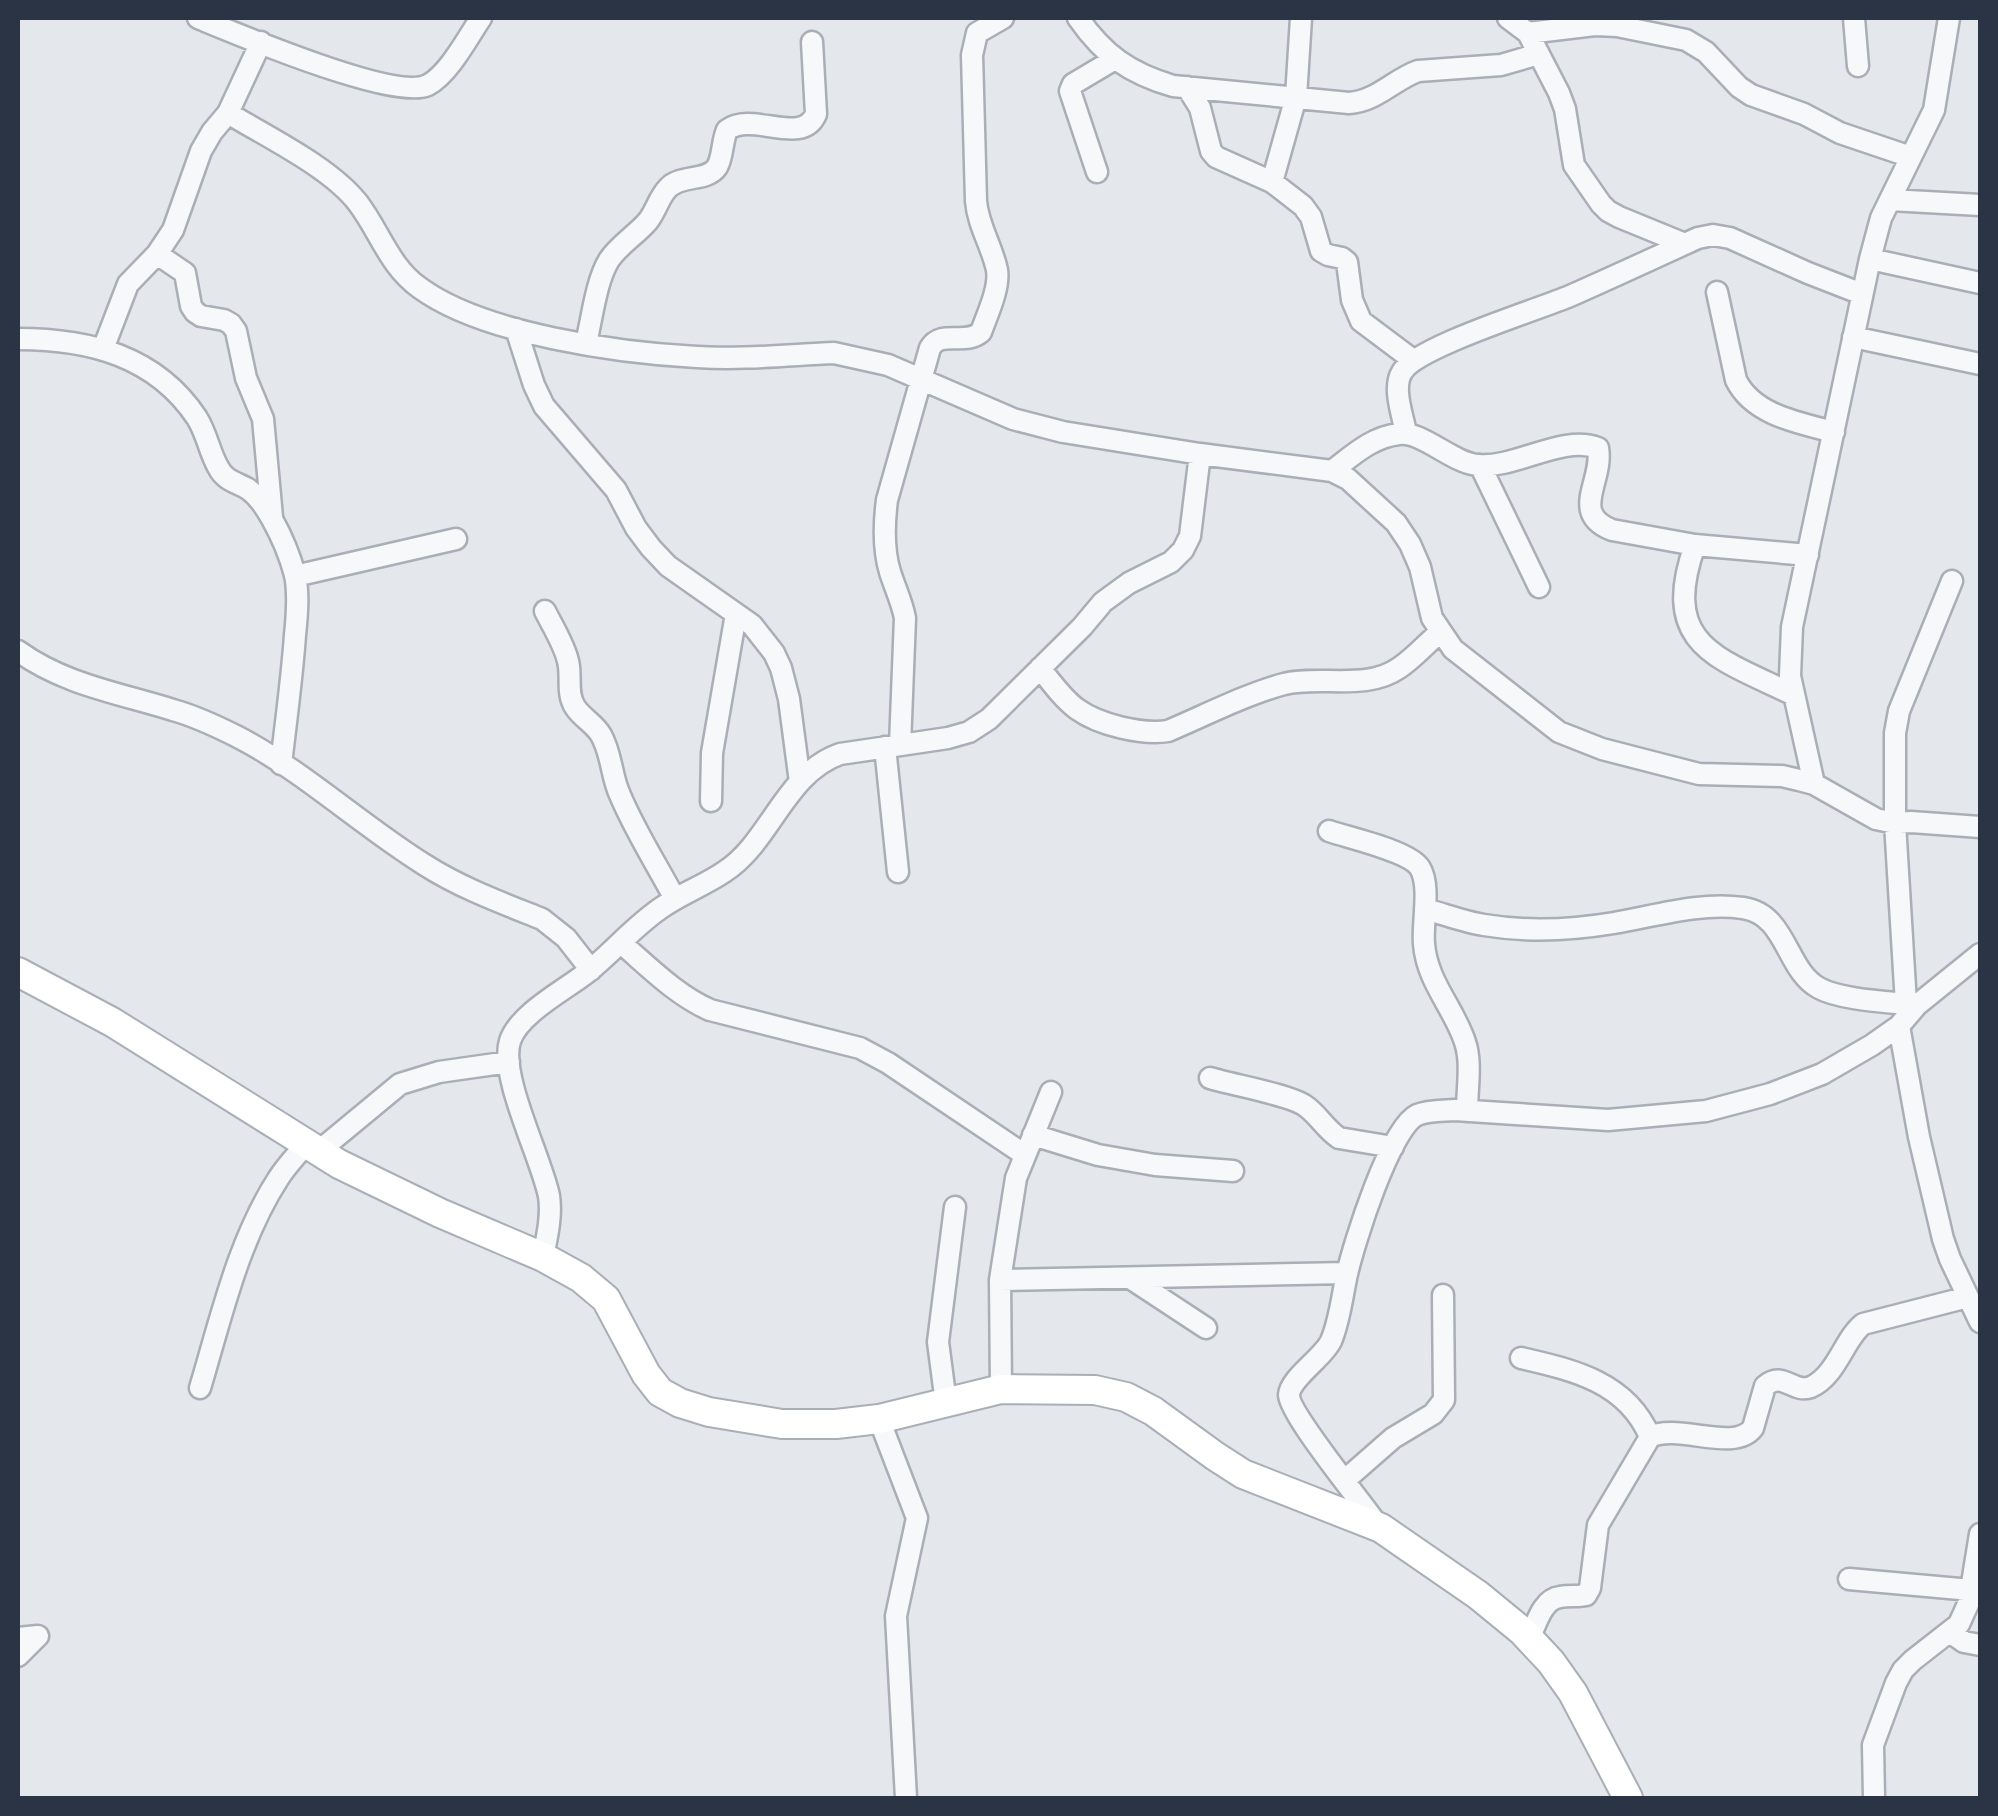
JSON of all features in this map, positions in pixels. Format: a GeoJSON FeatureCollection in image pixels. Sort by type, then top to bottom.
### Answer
{"type":"FeatureCollection","features":[{"type":"Feature","properties":{"kind":"street"},"geometry":{"type":"LineString","coordinates":[[198,18],[343,72],[394,87],[412,88],[425,87],[438,78],[481,18]]}},
{"type":"Feature","properties":{"kind":"street"},"geometry":{"type":"LineString","coordinates":[[898,872],[892,746],[906,618],[889,568],[884,521],[920,379],[934,340],[969,339],[981,332],[996,285],[997,270],[979,222],[976,201],[972,55],[977,34],[1002,18]]}},
{"type":"Feature","properties":{"kind":"street"},"geometry":{"type":"LineString","coordinates":[[1078,18],[1095,42],[1114,59],[1162,83],[1349,103],[1372,98],[1418,71],[1501,65],[1539,54]]}},
{"type":"Feature","properties":{"kind":"street"},"geometry":{"type":"LineString","coordinates":[[1272,182],[1296,97],[1301,18]]}},
{"type":"Feature","properties":{"kind":"street"},"geometry":{"type":"LineString","coordinates":[[1508,18],[1528,33],[1539,54],[1565,109],[1574,164],[1601,204],[1619,217],[1685,244]]}},
{"type":"Feature","properties":{"kind":"street"},"geometry":{"type":"LineString","coordinates":[[1854,18],[1858,66]]}},
{"type":"Feature","properties":{"kind":"street"},"geometry":{"type":"LineString","coordinates":[[1814,784],[1790,676],[1792,627],[1870,258],[1881,218],[1934,110],[1949,18]]}},
{"type":"Feature","properties":{"kind":"street"},"geometry":{"type":"LineString","coordinates":[[1528,33],[1595,25],[1686,40],[1706,52],[1751,95],[1804,114],[1840,133],[1911,157]]}},
{"type":"Feature","properties":{"kind":"street"},"geometry":{"type":"LineString","coordinates":[[102,349],[128,284],[172,230],[206,140],[228,112],[261,42]]}},
{"type":"Feature","properties":{"kind":"street"},"geometry":{"type":"LineString","coordinates":[[586,343],[603,273],[610,260],[649,220],[671,184],[714,171],[727,130],[740,123],[796,129],[812,123],[816,114],[812,42]]}},
{"type":"Feature","properties":{"kind":"street"},"geometry":{"type":"LineString","coordinates":[[1097,172],[1070,91],[1073,84],[1114,59]]}},
{"type":"Feature","properties":{"kind":"street"},"geometry":{"type":"LineString","coordinates":[[1188,87],[1200,108],[1211,151],[1216,157],[1272,182],[1308,212],[1322,251],[1347,262],[1352,300],[1361,321],[1412,360]]}},
{"type":"Feature","properties":{"kind":"street"},"geometry":{"type":"LineString","coordinates":[[228,112],[343,187],[358,203],[392,260],[418,287],[437,300],[488,322],[586,343],[698,358],[834,354],[888,365],[1012,419],[1063,432],[1332,471],[1348,479],[1396,522],[1420,567],[1432,618],[1453,649],[1559,732],[1602,749],[1699,774],[1782,776],[1814,784],[1876,819],[1980,827]]}},
{"type":"Feature","properties":{"kind":"street"},"geometry":{"type":"LineString","coordinates":[[1890,200],[1980,206]]}},
{"type":"Feature","properties":{"kind":"street"},"geometry":{"type":"LineString","coordinates":[[1406,433],[1398,378],[1412,360],[1713,235],[1730,238],[1862,294]]}},
{"type":"Feature","properties":{"kind":"street"},"geometry":{"type":"LineString","coordinates":[[156,254],[185,273],[194,312],[224,320],[236,331],[246,378],[263,420],[272,519]]}},
{"type":"Feature","properties":{"kind":"street"},"geometry":{"type":"LineString","coordinates":[[1870,258],[1980,283]]}},
{"type":"Feature","properties":{"kind":"street"},"geometry":{"type":"LineString","coordinates":[[1717,292],[1740,388],[1776,414],[1834,432]]}},
{"type":"Feature","properties":{"kind":"street"},"geometry":{"type":"LineString","coordinates":[[516,329],[544,406],[616,490],[651,548],[668,566],[752,625],[765,639],[781,668],[789,699],[800,782]]}},
{"type":"Feature","properties":{"kind":"street"},"geometry":{"type":"LineString","coordinates":[[1854,337],[1980,364]]}},
{"type":"Feature","properties":{"kind":"street"},"geometry":{"type":"LineString","coordinates":[[18,339],[102,349],[142,365],[195,415],[223,475],[255,496],[272,519],[295,576],[297,606],[281,764]]}},
{"type":"Feature","properties":{"kind":"street"},"geometry":{"type":"LineString","coordinates":[[1332,471],[1377,439],[1406,433],[1480,466],[1588,444],[1598,448],[1600,460],[1589,501],[1591,515],[1600,525],[1695,545],[1808,555]]}},
{"type":"Feature","properties":{"kind":"street"},"geometry":{"type":"LineString","coordinates":[[543,1256],[550,1201],[508,1062],[510,1041],[521,1023],[591,970],[646,919],[737,862],[800,782],[825,759],[948,738],[970,732],[988,719],[1116,591],[1171,562],[1183,550],[1190,536],[1200,454]]}},
{"type":"Feature","properties":{"kind":"street"},"geometry":{"type":"LineString","coordinates":[[1480,466],[1538,587]]}},
{"type":"Feature","properties":{"kind":"street"},"geometry":{"type":"LineString","coordinates":[[295,576],[456,540]]}},
{"type":"Feature","properties":{"kind":"street"},"geometry":{"type":"LineString","coordinates":[[1695,545],[1683,588],[1684,609],[1691,628],[1716,657],[1794,695]]}},
{"type":"Feature","properties":{"kind":"street"},"geometry":{"type":"LineString","coordinates":[[1911,1005],[1895,823],[1895,732],[1899,711],[1952,581]]}},
{"type":"Feature","properties":{"kind":"street"},"geometry":{"type":"LineString","coordinates":[[545,611],[566,654],[570,693],[576,709],[602,736],[619,795],[675,899]]}},
{"type":"Feature","properties":{"kind":"street"},"geometry":{"type":"LineString","coordinates":[[711,801],[712,753],[736,614]]}},
{"type":"Feature","properties":{"kind":"street"},"geometry":{"type":"LineString","coordinates":[[1040,668],[1078,710],[1098,720],[1154,733],[1168,731],[1285,684],[1364,680],[1398,670],[1440,632]]}},
{"type":"Feature","properties":{"kind":"street"},"geometry":{"type":"LineString","coordinates":[[18,651],[49,672],[178,711],[247,742],[422,864],[556,928],[591,970]]}},
{"type":"Feature","properties":{"kind":"street"},"geometry":{"type":"LineString","coordinates":[[1329,832],[1409,857],[1420,867],[1429,968],[1468,1053],[1467,1111]]}},
{"type":"Feature","properties":{"kind":"street"},"geometry":{"type":"LineString","coordinates":[[1425,909],[1480,924],[1546,929],[1609,924],[1686,909],[1744,908],[1766,918],[1809,982],[1822,990],[1911,1005]]}},
{"type":"Feature","properties":{"kind":"street"},"geometry":{"type":"LineString","coordinates":[[620,942],[694,1004],[860,1048],[1029,1145],[1155,1165],[1232,1171]]}},
{"type":"Feature","properties":{"kind":"street"},"geometry":{"type":"LineString","coordinates":[[1380,1528],[1299,1418],[1289,1396],[1292,1386],[1330,1344],[1364,1216],[1405,1125],[1431,1111],[1608,1120],[1706,1111],[1770,1094],[1822,1074],[1872,1045],[1898,1026],[1911,1005],[1980,954]]}},
{"type":"Feature","properties":{"kind":"street"},"geometry":{"type":"LineString","coordinates":[[18,972],[112,1022],[339,1164],[440,1213],[543,1256],[581,1278],[606,1299],[646,1374],[660,1392],[680,1402],[709,1412],[782,1424],[879,1419],[1001,1390],[1095,1390],[1153,1410],[1244,1474],[1380,1528],[1522,1630],[1573,1693],[1628,1798]]}},
{"type":"Feature","properties":{"kind":"street"},"geometry":{"type":"LineString","coordinates":[[1529,1639],[1550,1600],[1586,1595],[1598,1525],[1650,1436],[1670,1432],[1742,1437],[1753,1428],[1770,1380],[1809,1388],[1838,1362],[1854,1333],[1864,1324],[1976,1311],[1943,1239],[1898,1026]]}},
{"type":"Feature","properties":{"kind":"street"},"geometry":{"type":"LineString","coordinates":[[200,1388],[236,1269],[262,1206],[278,1180],[313,1147],[400,1084],[439,1072],[508,1062]]}},
{"type":"Feature","properties":{"kind":"street"},"geometry":{"type":"LineString","coordinates":[[1210,1078],[1296,1101],[1321,1118],[1339,1138],[1393,1147]]}},
{"type":"Feature","properties":{"kind":"street"},"geometry":{"type":"LineString","coordinates":[[1001,1390],[1000,1280],[1016,1178],[1051,1092]]}},
{"type":"Feature","properties":{"kind":"street"},"geometry":{"type":"LineString","coordinates":[[946,1402],[938,1342],[955,1207]]}},
{"type":"Feature","properties":{"kind":"street"},"geometry":{"type":"LineString","coordinates":[[1000,1280],[1347,1273]]}},
{"type":"Feature","properties":{"kind":"street"},"geometry":{"type":"LineString","coordinates":[[1130,1278],[1206,1328]]}},
{"type":"Feature","properties":{"kind":"street"},"geometry":{"type":"LineString","coordinates":[[1345,1480],[1393,1438],[1433,1414],[1444,1400],[1443,1295]]}},
{"type":"Feature","properties":{"kind":"street"},"geometry":{"type":"LineString","coordinates":[[1521,1358],[1577,1372],[1604,1385],[1638,1413],[1650,1436]]}},
{"type":"Feature","properties":{"kind":"street"},"geometry":{"type":"LineString","coordinates":[[879,1419],[917,1518],[896,1616],[906,1798]]}},
{"type":"Feature","properties":{"kind":"street"},"geometry":{"type":"LineString","coordinates":[[1874,1798],[1873,1746],[1896,1684],[1913,1660],[1959,1624],[1971,1590],[1980,1534]]}},
{"type":"Feature","properties":{"kind":"street"},"geometry":{"type":"LineString","coordinates":[[1849,1579],[1971,1590]]}},
{"type":"Feature","properties":{"kind":"street"},"geometry":{"type":"LineString","coordinates":[[1950,1632],[1964,1642],[1980,1645]]}},
{"type":"Feature","properties":{"kind":"street"},"geometry":{"type":"LineString","coordinates":[[18,1638],[38,1636],[18,1656]]}}]}
